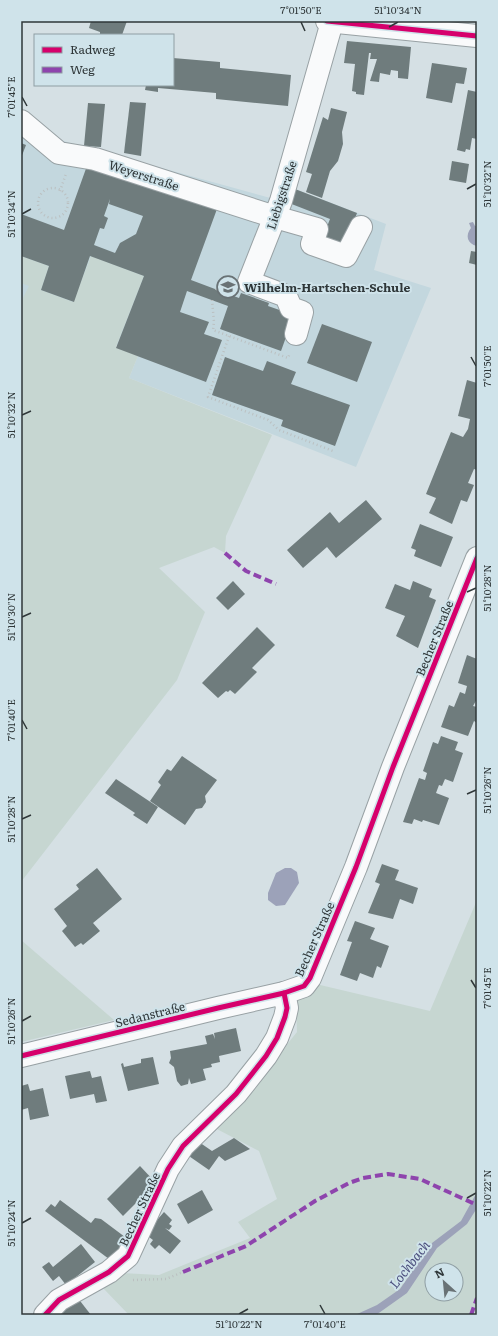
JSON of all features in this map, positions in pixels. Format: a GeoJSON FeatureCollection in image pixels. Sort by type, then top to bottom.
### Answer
{"type":"FeatureCollection","features":[{"type":"Feature","properties":{"kind":"street","name":"Liebigstraße"},"geometry":{"type":"LineString","coordinates":[[296,334],[302,312],[291,308],[286,296],[249,282],[281,201],[329,21],[477,36]]}},
{"type":"Feature","properties":{"kind":"street","name":"Weyerstraße"},"geometry":{"type":"LineString","coordinates":[[21,121],[59,153],[95,159],[317,229],[312,244],[346,256],[361,227]]}},
{"type":"Feature","properties":{"kind":"street","name":"Becher Straße"},"geometry":{"type":"LineString","coordinates":[[45,1315],[52,1305],[70,1292],[110,1272],[128,1256],[168,1169],[183,1146],[247,1082],[277,1038],[286,1017],[287,1008],[284,993],[304,986],[310,978],[356,867],[393,767],[477,558]]}},
{"type":"Feature","properties":{"kind":"street","name":"Sedanstraße"},"geometry":{"type":"LineString","coordinates":[[21,1056],[284,993]]}},
{"type":"Feature","properties":{"kind":"path"},"geometry":{"type":"LineString","coordinates":[[54,189],[58,190],[66,196],[67,201],[65,211],[57,217],[47,217],[40,212],[38,203],[39,198],[45,191],[54,189]]}},
{"type":"Feature","properties":{"kind":"path"},"geometry":{"type":"LineString","coordinates":[[212,300],[214,322],[213,330],[288,358],[296,334]]}},
{"type":"Feature","properties":{"kind":"path"},"geometry":{"type":"LineString","coordinates":[[229,336],[208,397],[268,420],[279,430],[333,451]]}},
{"type":"Feature","properties":{"kind":"path"},"geometry":{"type":"LineString","coordinates":[[110,1272],[120,1278],[146,1280],[166,1279],[183,1272]]}},
{"type":"Feature","properties":{"kind":"shaded area","name":"Wilhelm-Hartschen-Schule"},"geometry":{"type":"Polygon","coordinates":[[[21,108],[60,140],[274,199],[295,189],[386,224],[374,270],[431,288],[356,467],[129,378],[138,356],[26,295],[21,302],[21,108]]]}},
{"type":"Feature","properties":{"kind":"shaded area"},"geometry":{"type":"Polygon","coordinates":[[[21,256],[49,266],[41,290],[73,302],[91,256],[144,276],[116,347],[138,356],[129,378],[272,435],[226,536],[225,553],[214,547],[159,568],[205,612],[177,680],[21,882],[21,302],[29,286],[21,283],[21,256]]]}},
{"type":"Feature","properties":{"kind":"shaded area"},"geometry":{"type":"Polygon","coordinates":[[[477,900],[477,1315],[129,1315],[102,1287],[122,1273],[159,1275],[250,1238],[238,1222],[277,1199],[259,1151],[213,1127],[248,1093],[297,1032],[296,996],[316,984],[430,1011],[477,900]]]}},
{"type":"Feature","properties":{"kind":"shaded area"},"geometry":{"type":"Polygon","coordinates":[[[21,940],[114,1020],[21,1042],[21,940]]]}},
{"type":"Feature","properties":{"kind":"water"},"geometry":{"type":"Polygon","coordinates":[[[473,222],[475,226],[477,226],[477,246],[471,243],[468,239],[468,233],[471,228],[469,223],[473,222]]]}},
{"type":"Feature","properties":{"kind":"water"},"geometry":{"type":"Polygon","coordinates":[[[285,868],[291,868],[297,872],[299,883],[285,905],[276,906],[268,900],[268,893],[276,873],[285,868]]]}},
{"type":"Feature","properties":{"kind":"water"},"geometry":{"type":"Polygon","coordinates":[[[477,1192],[477,1208],[467,1224],[437,1248],[428,1262],[424,1262],[424,1268],[407,1293],[376,1315],[355,1315],[377,1305],[400,1289],[432,1243],[461,1221],[477,1192]]]}},
{"type":"Feature","properties":{"kind":"building"},"geometry":{"type":"Polygon","coordinates":[[[91,21],[127,21],[122,34],[100,34],[100,32],[89,28],[91,21]]]}},
{"type":"Feature","properties":{"kind":"building"},"geometry":{"type":"Polygon","coordinates":[[[347,41],[411,47],[408,79],[398,78],[398,71],[391,70],[390,75],[380,73],[379,82],[370,81],[377,59],[370,59],[371,53],[369,53],[364,95],[356,94],[356,92],[352,91],[355,64],[344,63],[347,41]]]}},
{"type":"Feature","properties":{"kind":"building"},"geometry":{"type":"Polygon","coordinates":[[[174,58],[220,62],[220,68],[291,75],[288,106],[216,99],[216,93],[158,88],[158,92],[145,90],[146,86],[174,86],[174,58]]]}},
{"type":"Feature","properties":{"kind":"building"},"geometry":{"type":"Polygon","coordinates":[[[432,63],[467,68],[464,84],[456,83],[452,103],[426,98],[432,63]]]}},
{"type":"Feature","properties":{"kind":"building"},"geometry":{"type":"Polygon","coordinates":[[[468,90],[477,92],[477,139],[472,138],[470,150],[466,149],[465,152],[457,150],[468,90]]]}},
{"type":"Feature","properties":{"kind":"building"},"geometry":{"type":"Polygon","coordinates":[[[130,102],[146,103],[141,156],[124,153],[130,102]]]}},
{"type":"Feature","properties":{"kind":"building"},"geometry":{"type":"Polygon","coordinates":[[[88,103],[105,104],[101,147],[84,146],[88,103]]]}},
{"type":"Feature","properties":{"kind":"building"},"geometry":{"type":"Polygon","coordinates":[[[331,108],[347,112],[342,132],[343,144],[338,161],[330,171],[322,198],[306,192],[312,174],[306,172],[323,117],[328,120],[331,108]]]}},
{"type":"Feature","properties":{"kind":"building"},"geometry":{"type":"Polygon","coordinates":[[[21,143],[26,145],[21,158],[21,143]]]}},
{"type":"Feature","properties":{"kind":"building"},"geometry":{"type":"Polygon","coordinates":[[[452,161],[469,164],[466,183],[449,180],[452,161]]]}},
{"type":"Feature","properties":{"kind":"building"},"geometry":{"type":"Polygon","coordinates":[[[88,163],[217,209],[191,280],[239,298],[241,293],[269,303],[268,306],[294,315],[281,351],[220,329],[228,306],[187,291],[180,312],[209,322],[204,334],[222,340],[206,382],[116,348],[144,276],[90,256],[74,302],[41,290],[49,266],[21,256],[21,214],[64,230],[88,163]],[[110,199],[104,216],[108,218],[104,229],[100,228],[94,245],[115,253],[120,243],[136,234],[143,216],[109,204],[110,199]]]}},
{"type":"Feature","properties":{"kind":"building"},"geometry":{"type":"Polygon","coordinates":[[[295,189],[357,213],[345,245],[323,237],[330,219],[289,203],[295,189]]]}},
{"type":"Feature","properties":{"kind":"building"},"geometry":{"type":"Polygon","coordinates":[[[471,251],[477,252],[477,265],[469,263],[471,251]]]}},
{"type":"Feature","properties":{"kind":"building"},"geometry":{"type":"Polygon","coordinates":[[[322,324],[372,342],[357,382],[307,363],[322,324]]]}},
{"type":"Feature","properties":{"kind":"building"},"geometry":{"type":"Polygon","coordinates":[[[225,357],[263,371],[267,361],[296,372],[291,384],[350,405],[335,446],[281,426],[283,420],[212,395],[225,357]]]}},
{"type":"Feature","properties":{"kind":"building"},"geometry":{"type":"Polygon","coordinates":[[[467,380],[477,383],[477,470],[474,469],[468,483],[474,485],[467,502],[461,500],[452,524],[429,513],[436,498],[426,494],[451,432],[463,437],[468,429],[470,419],[458,416],[467,380]]]}},
{"type":"Feature","properties":{"kind":"building"},"geometry":{"type":"Polygon","coordinates":[[[366,500],[382,519],[336,558],[327,547],[303,568],[287,550],[330,512],[339,523],[366,500]]]}},
{"type":"Feature","properties":{"kind":"building"},"geometry":{"type":"Polygon","coordinates":[[[420,524],[453,537],[441,567],[414,556],[416,550],[411,548],[420,524]]]}},
{"type":"Feature","properties":{"kind":"building"},"geometry":{"type":"Polygon","coordinates":[[[233,581],[245,594],[228,610],[216,598],[233,581]]]}},
{"type":"Feature","properties":{"kind":"building"},"geometry":{"type":"Polygon","coordinates":[[[413,581],[432,589],[429,597],[436,600],[418,648],[396,636],[405,616],[385,608],[395,584],[410,590],[413,581]]]}},
{"type":"Feature","properties":{"kind":"building"},"geometry":{"type":"Polygon","coordinates":[[[257,627],[275,645],[252,668],[257,672],[235,694],[230,690],[228,692],[226,691],[218,698],[202,683],[257,627]]]}},
{"type":"Feature","properties":{"kind":"building"},"geometry":{"type":"Polygon","coordinates":[[[467,655],[477,659],[477,699],[473,706],[477,707],[477,723],[474,721],[468,736],[441,727],[449,705],[454,707],[460,692],[465,694],[467,686],[458,683],[467,655]]]}},
{"type":"Feature","properties":{"kind":"building"},"geometry":{"type":"Polygon","coordinates":[[[441,736],[458,742],[455,750],[463,753],[453,782],[445,779],[442,786],[439,785],[436,793],[449,798],[439,825],[414,819],[412,824],[403,822],[419,778],[425,780],[427,773],[423,771],[433,742],[438,744],[441,736]]]}},
{"type":"Feature","properties":{"kind":"building"},"geometry":{"type":"Polygon","coordinates":[[[182,756],[217,780],[205,796],[206,802],[202,808],[196,809],[185,825],[150,801],[161,785],[158,782],[167,769],[171,771],[182,756]]]}},
{"type":"Feature","properties":{"kind":"building"},"geometry":{"type":"Polygon","coordinates":[[[116,779],[158,807],[147,824],[133,815],[135,813],[105,793],[116,779]]]}},
{"type":"Feature","properties":{"kind":"building"},"geometry":{"type":"Polygon","coordinates":[[[382,864],[399,870],[395,880],[418,888],[413,904],[400,899],[393,919],[368,913],[380,884],[375,882],[382,864]]]}},
{"type":"Feature","properties":{"kind":"building"},"geometry":{"type":"Polygon","coordinates":[[[97,868],[122,899],[93,923],[100,931],[83,945],[81,943],[75,947],[62,931],[67,926],[54,909],[79,889],[76,885],[97,868]]]}},
{"type":"Feature","properties":{"kind":"building"},"geometry":{"type":"Polygon","coordinates":[[[355,921],[375,928],[370,939],[389,946],[381,968],[377,966],[373,978],[360,973],[357,981],[340,975],[352,942],[347,941],[355,921]]]}},
{"type":"Feature","properties":{"kind":"building"},"geometry":{"type":"Polygon","coordinates":[[[236,1028],[241,1051],[219,1056],[220,1062],[211,1064],[212,1067],[203,1069],[206,1080],[191,1084],[189,1078],[188,1084],[181,1086],[177,1081],[174,1067],[169,1063],[171,1058],[170,1051],[207,1044],[205,1036],[213,1034],[215,1039],[214,1033],[236,1028]]]}},
{"type":"Feature","properties":{"kind":"building"},"geometry":{"type":"Polygon","coordinates":[[[153,1057],[159,1084],[128,1091],[121,1064],[123,1063],[124,1067],[141,1063],[141,1059],[153,1057]]]}},
{"type":"Feature","properties":{"kind":"building"},"geometry":{"type":"Polygon","coordinates":[[[90,1071],[92,1078],[101,1076],[107,1101],[96,1103],[94,1094],[70,1099],[65,1076],[90,1071]]]}},
{"type":"Feature","properties":{"kind":"building"},"geometry":{"type":"Polygon","coordinates":[[[28,1084],[30,1091],[43,1088],[49,1116],[30,1120],[28,1108],[21,1110],[21,1086],[28,1084]]]}},
{"type":"Feature","properties":{"kind":"building"},"geometry":{"type":"Polygon","coordinates":[[[234,1138],[250,1149],[225,1161],[219,1156],[209,1170],[186,1154],[196,1140],[212,1151],[234,1138]]]}},
{"type":"Feature","properties":{"kind":"building"},"geometry":{"type":"Polygon","coordinates":[[[140,1166],[156,1183],[123,1216],[107,1199],[140,1166]]]}},
{"type":"Feature","properties":{"kind":"building"},"geometry":{"type":"Polygon","coordinates":[[[202,1190],[213,1210],[188,1224],[177,1204],[202,1190]]]}},
{"type":"Feature","properties":{"kind":"building"},"geometry":{"type":"Polygon","coordinates":[[[60,1200],[91,1223],[95,1218],[101,1219],[129,1240],[113,1262],[45,1211],[51,1204],[55,1207],[60,1200]]]}},
{"type":"Feature","properties":{"kind":"building"},"geometry":{"type":"Polygon","coordinates":[[[164,1212],[172,1220],[169,1224],[172,1226],[169,1230],[165,1228],[181,1241],[170,1254],[159,1245],[155,1249],[150,1244],[153,1240],[145,1234],[164,1212]]]}},
{"type":"Feature","properties":{"kind":"building"},"geometry":{"type":"Polygon","coordinates":[[[81,1244],[95,1262],[66,1285],[59,1276],[53,1281],[42,1267],[49,1262],[53,1267],[81,1244]]]}},
{"type":"Feature","properties":{"kind":"building"},"geometry":{"type":"Polygon","coordinates":[[[77,1297],[91,1315],[55,1315],[77,1297]]]}},
{"type":"Feature","properties":{"kind":"marked path"},"geometry":{"type":"LineString","coordinates":[[225,553],[246,571],[276,584]]}},
{"type":"Feature","properties":{"kind":"marked path"},"geometry":{"type":"LineString","coordinates":[[183,1272],[246,1246],[315,1201],[349,1183],[363,1178],[388,1174],[420,1179],[477,1205]]}},
{"type":"Feature","properties":{"kind":"marked path"},"geometry":{"type":"LineString","coordinates":[[471,1315],[477,1298]]}},
{"type":"Feature","properties":{"kind":"cycle path"},"geometry":{"type":"LineString","coordinates":[[327,21],[477,36]]}},
{"type":"Feature","properties":{"kind":"cycle path"},"geometry":{"type":"LineString","coordinates":[[21,1056],[284,993],[304,986],[310,978],[356,867],[393,767],[477,558]]}},
{"type":"Feature","properties":{"kind":"cycle path"},"geometry":{"type":"LineString","coordinates":[[45,1315],[59,1300],[109,1272],[128,1256],[168,1169],[183,1146],[236,1094],[266,1056],[277,1038],[287,1008],[284,993]]}},
{"type":"Feature","properties":{"kind":"place","name":"Wilhelm-Hartschen-Schule"},"geometry":{"type":"Point","coordinates":[228,287]}},
{"type":"Feature","properties":{"kind":"water label","name":"Lochbach"},"geometry":{"type":"Point","coordinates":[409,1264]}}]}
